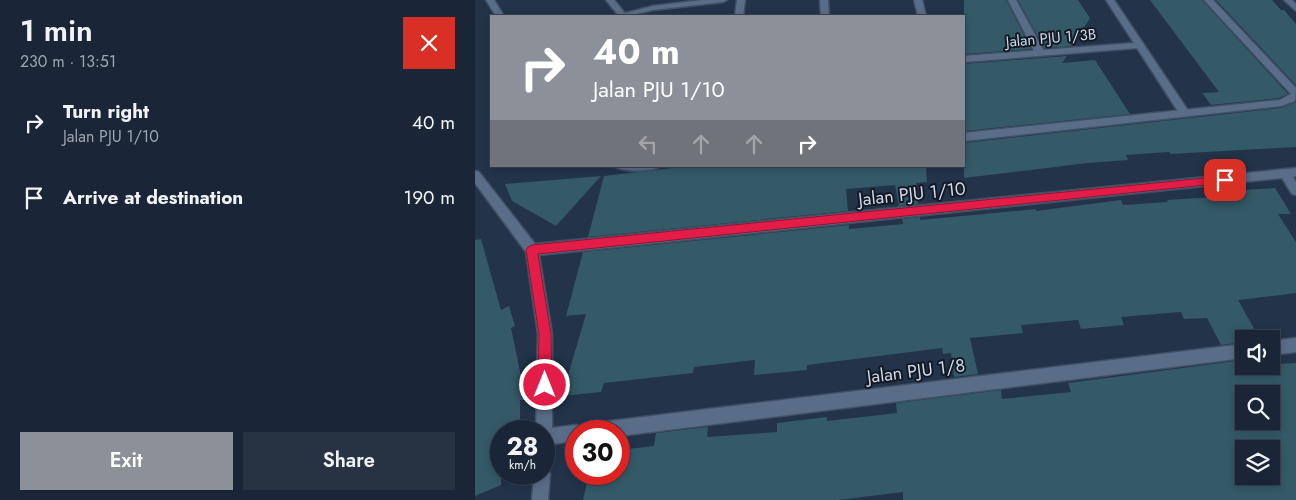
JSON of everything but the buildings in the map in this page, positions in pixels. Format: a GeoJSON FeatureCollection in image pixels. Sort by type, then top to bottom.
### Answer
{"type":"FeatureCollection","features":[{"type":"Feature","properties":{"kind":"street"},"geometry":{"type":"LineString","coordinates":[[490,0],[499,15]]}},
{"type":"Feature","properties":{"kind":"street"},"geometry":{"type":"LineString","coordinates":[[610,0],[622,15]]}},
{"type":"Feature","properties":{"kind":"street"},"geometry":{"type":"LineString","coordinates":[[627,15],[661,6],[723,0]]}},
{"type":"Feature","properties":{"kind":"street"},"geometry":{"type":"LineString","coordinates":[[739,15],[741,0]]}},
{"type":"Feature","properties":{"kind":"street"},"geometry":{"type":"LineString","coordinates":[[824,0],[825,15]]}},
{"type":"Feature","properties":{"kind":"street"},"geometry":{"type":"LineString","coordinates":[[918,0],[922,15]]}},
{"type":"Feature","properties":{"kind":"street"},"geometry":{"type":"LineString","coordinates":[[1013,0],[1040,53]]}},
{"type":"Feature","properties":{"kind":"street","name":"Jalan PJU 1/3B"},"geometry":{"type":"LineString","coordinates":[[1110,0],[1185,114]]}},
{"type":"Feature","properties":{"kind":"street"},"geometry":{"type":"LineString","coordinates":[[965,137],[1281,103],[1292,99],[1296,94],[1209,0]]}},
{"type":"Feature","properties":{"kind":"street"},"geometry":{"type":"LineString","coordinates":[[1288,0],[1296,9]]}},
{"type":"Feature","properties":{"kind":"street","name":"Jalan PJU 1/3B"},"geometry":{"type":"LineString","coordinates":[[965,59],[1140,45]]}},
{"type":"Feature","properties":{"kind":"street"},"geometry":{"type":"LineString","coordinates":[[1290,173],[1296,191]]}},
{"type":"Feature","properties":{"kind":"street","name":"Jalan PJU 1/10"},"geometry":{"type":"LineString","coordinates":[[532,250],[1290,173]]}},
{"type":"Feature","properties":{"kind":"street"},"geometry":{"type":"LineString","coordinates":[[475,175],[532,250],[545,334],[544,420]]}},
{"type":"Feature","properties":{"kind":"street"},"geometry":{"type":"LineString","coordinates":[[1280,347],[1296,345]]}},
{"type":"Feature","properties":{"kind":"street","name":"Jalan PJU 1/8"},"geometry":{"type":"LineString","coordinates":[[630,427],[1235,352]]}},
{"type":"Feature","properties":{"kind":"street"},"geometry":{"type":"LineString","coordinates":[[540,500],[541,485]]}},
{"type":"Feature","properties":{"kind":"route"},"geometry":{"type":"LineString","coordinates":[[545,385],[545,334],[532,250],[1225,180]]}}]}
